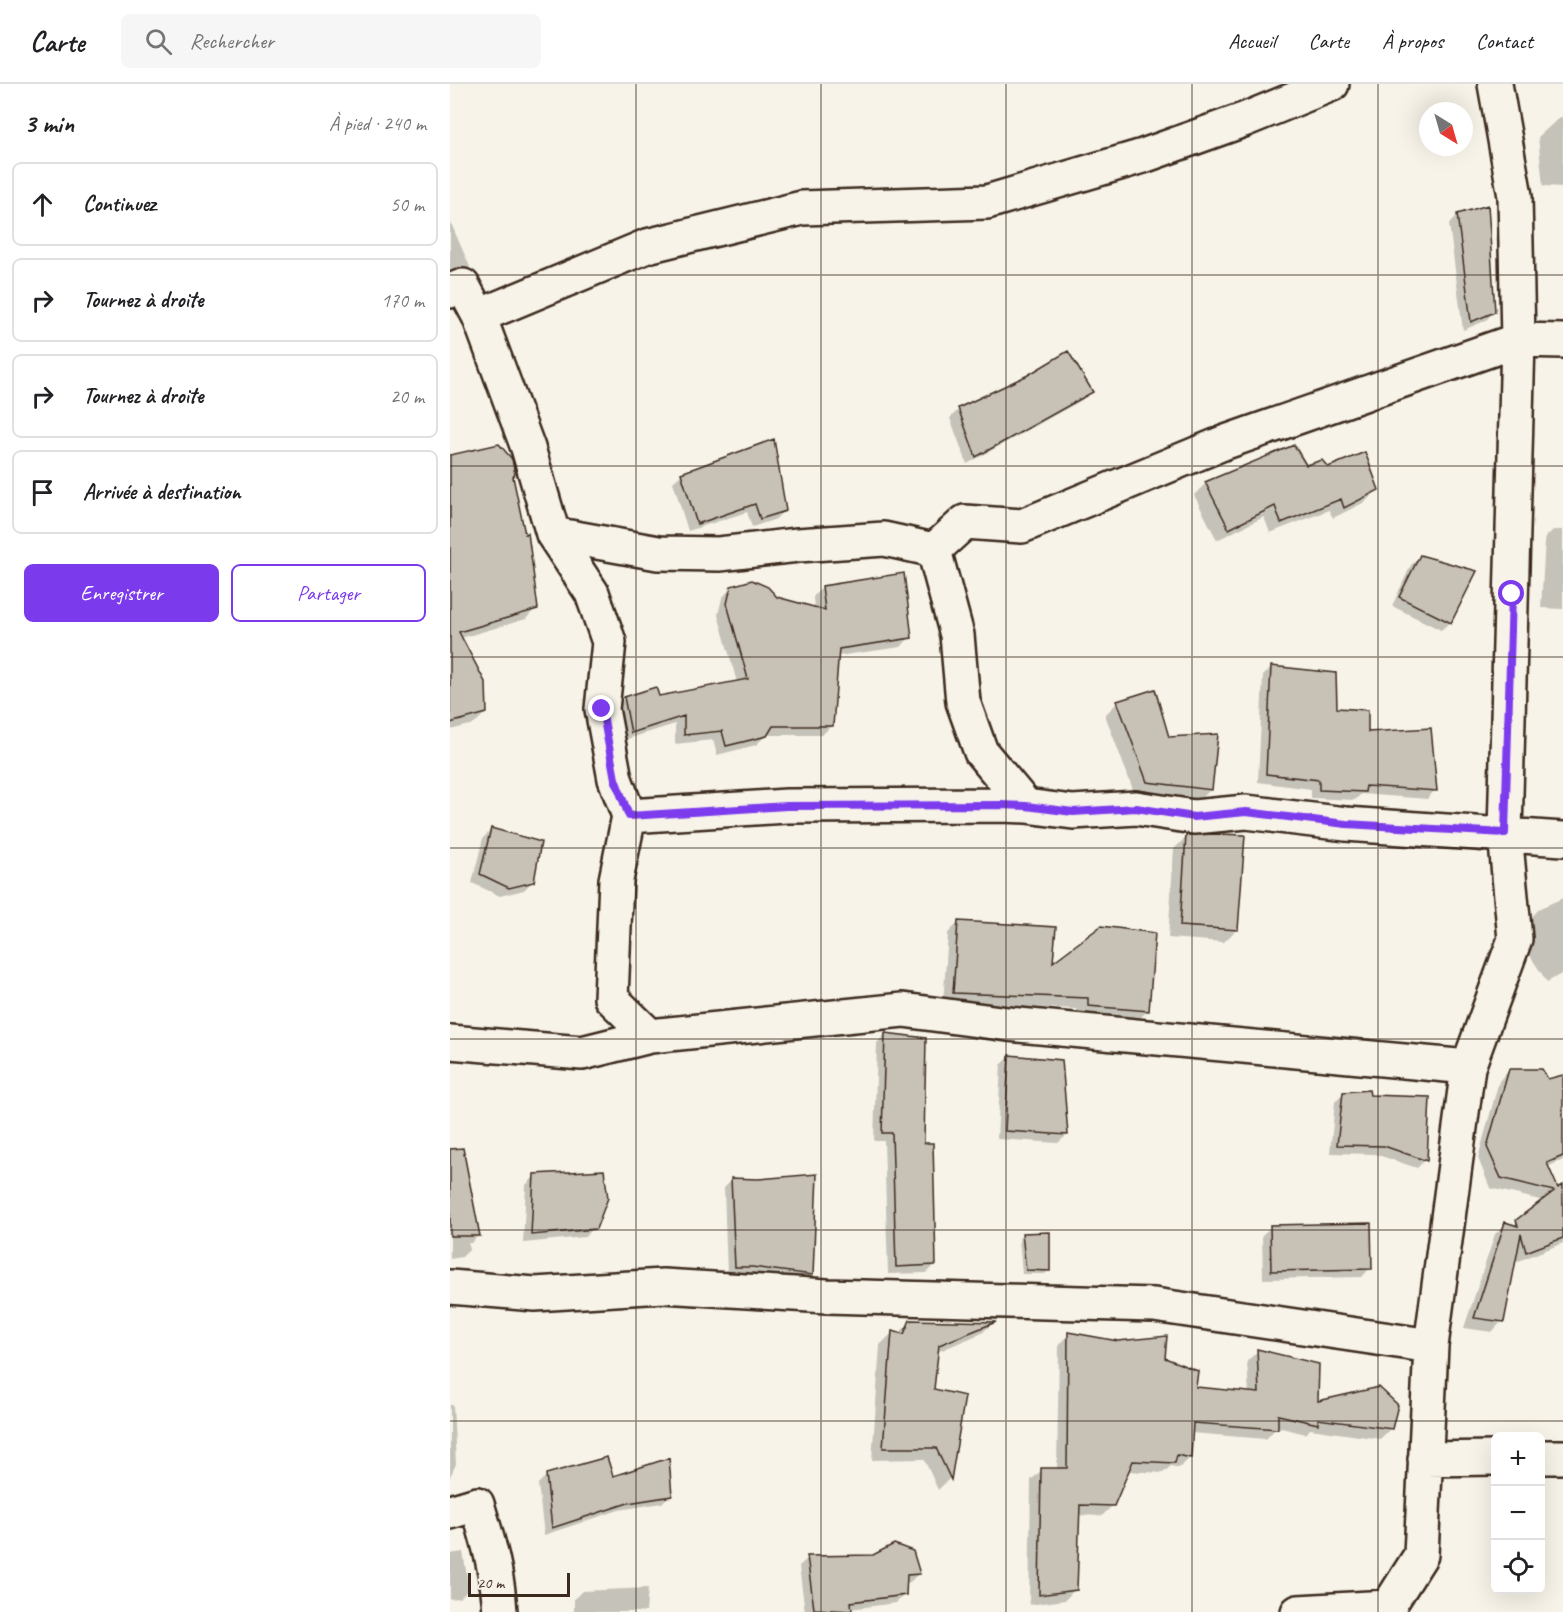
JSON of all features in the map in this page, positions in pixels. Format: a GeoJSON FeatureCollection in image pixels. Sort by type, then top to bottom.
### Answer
{"type":"FeatureCollection","features":[{"type":"Feature","properties":{"kind":"street"},"geometry":{"type":"LineString","coordinates":[[479,316],[647,246],[802,208],[987,202],[1143,156],[1246,119],[1332,84]]}},
{"type":"Feature","properties":{"kind":"street"},"geometry":{"type":"LineString","coordinates":[[1298,1612],[1389,1610],[1421,1555],[1431,1346],[1468,1067],[1515,939],[1505,833],[1518,340],[1515,196],[1495,84]]}},
{"type":"Feature","properties":{"kind":"street"},"geometry":{"type":"LineString","coordinates":[[450,291],[463,286],[479,316],[528,448],[553,534],[592,593],[609,642],[602,709],[615,779],[629,816],[616,880],[610,998],[650,1036]]}},
{"type":"Feature","properties":{"kind":"street"},"geometry":{"type":"LineString","coordinates":[[934,550],[965,522],[1022,526],[1222,443],[1518,340],[1563,341]]}},
{"type":"Feature","properties":{"kind":"street"},"geometry":{"type":"LineString","coordinates":[[553,534],[658,553],[719,554],[798,545],[884,539],[934,550]]}},
{"type":"Feature","properties":{"kind":"street"},"geometry":{"type":"LineString","coordinates":[[934,550],[957,635],[963,702],[981,752],[1026,806]]}},
{"type":"Feature","properties":{"kind":"street"},"geometry":{"type":"LineString","coordinates":[[629,816],[787,806],[1026,806],[1073,812],[1136,808],[1194,817],[1246,812],[1346,824],[1563,838]]}},
{"type":"Feature","properties":{"kind":"street"},"geometry":{"type":"LineString","coordinates":[[450,1042],[582,1053],[650,1036],[903,1010],[1008,1024],[1468,1067]]}},
{"type":"Feature","properties":{"kind":"street"},"geometry":{"type":"LineString","coordinates":[[450,1287],[535,1294],[663,1286],[828,1296],[1154,1305],[1431,1346]]}},
{"type":"Feature","properties":{"kind":"street"},"geometry":{"type":"LineString","coordinates":[[1545,1457],[1563,1457]]}},
{"type":"Feature","properties":{"kind":"street"},"geometry":{"type":"LineString","coordinates":[[1425,1459],[1491,1458]]}},
{"type":"Feature","properties":{"kind":"street"},"geometry":{"type":"LineString","coordinates":[[450,1512],[477,1504],[496,1576],[500,1612]]}},
{"type":"Feature","properties":{"kind":"building"},"geometry":{"type":"Polygon","coordinates":[[[1488,205],[1495,312],[1471,322],[1457,214],[1488,205]]]}},
{"type":"Feature","properties":{"kind":"building"},"geometry":{"type":"Polygon","coordinates":[[[1068,351],[1093,392],[976,457],[958,408],[1028,375],[1068,351]]]}},
{"type":"Feature","properties":{"kind":"building"},"geometry":{"type":"Polygon","coordinates":[[[774,439],[786,511],[760,519],[755,504],[697,524],[681,473],[774,439]]]}},
{"type":"Feature","properties":{"kind":"building"},"geometry":{"type":"Polygon","coordinates":[[[499,444],[512,459],[515,474],[513,477],[525,534],[528,533],[538,609],[459,632],[486,684],[487,713],[450,723],[450,455],[499,444]]]}},
{"type":"Feature","properties":{"kind":"building"},"geometry":{"type":"Polygon","coordinates":[[[1294,445],[1306,465],[1322,460],[1328,467],[1365,452],[1379,490],[1344,508],[1341,499],[1281,523],[1275,506],[1229,529],[1205,482],[1294,445]]]}},
{"type":"Feature","properties":{"kind":"building"},"geometry":{"type":"Polygon","coordinates":[[[1420,555],[1477,571],[1451,623],[1399,597],[1420,555]]]}},
{"type":"Feature","properties":{"kind":"building"},"geometry":{"type":"Polygon","coordinates":[[[904,573],[912,638],[839,649],[833,726],[773,726],[767,736],[726,746],[722,731],[684,735],[684,716],[631,733],[624,697],[656,687],[659,696],[748,679],[727,604],[731,586],[752,580],[768,587],[777,597],[825,610],[822,586],[904,573]]]}},
{"type":"Feature","properties":{"kind":"building"},"geometry":{"type":"Polygon","coordinates":[[[1271,666],[1336,673],[1337,708],[1368,710],[1368,732],[1431,728],[1437,791],[1366,786],[1365,792],[1319,790],[1319,780],[1266,774],[1271,666]]]}},
{"type":"Feature","properties":{"kind":"building"},"geometry":{"type":"Polygon","coordinates":[[[1155,689],[1169,737],[1218,734],[1212,790],[1147,782],[1117,701],[1155,689]]]}},
{"type":"Feature","properties":{"kind":"building"},"geometry":{"type":"Polygon","coordinates":[[[491,828],[541,842],[534,882],[509,888],[480,874],[491,828]]]}},
{"type":"Feature","properties":{"kind":"building"},"geometry":{"type":"Polygon","coordinates":[[[1186,835],[1245,835],[1238,930],[1180,926],[1186,835]]]}},
{"type":"Feature","properties":{"kind":"building"},"geometry":{"type":"Polygon","coordinates":[[[958,921],[1056,927],[1053,962],[1101,926],[1155,933],[1149,1011],[1088,1006],[1088,998],[953,993],[958,921]]]}},
{"type":"Feature","properties":{"kind":"building"},"geometry":{"type":"Polygon","coordinates":[[[885,1033],[926,1038],[924,1143],[933,1143],[936,1265],[896,1267],[892,1133],[882,1133],[885,1033]]]}},
{"type":"Feature","properties":{"kind":"building"},"geometry":{"type":"Polygon","coordinates":[[[1009,1055],[1062,1060],[1068,1135],[1005,1131],[1009,1055]]]}},
{"type":"Feature","properties":{"kind":"building"},"geometry":{"type":"Polygon","coordinates":[[[1509,1069],[1542,1069],[1548,1079],[1563,1075],[1563,1156],[1547,1163],[1558,1188],[1563,1185],[1563,1238],[1526,1252],[1521,1234],[1504,1322],[1474,1318],[1505,1222],[1518,1226],[1516,1220],[1554,1191],[1501,1178],[1487,1147],[1509,1069]]]}},
{"type":"Feature","properties":{"kind":"building"},"geometry":{"type":"Polygon","coordinates":[[[1369,1090],[1370,1095],[1430,1097],[1427,1161],[1384,1146],[1337,1145],[1343,1092],[1369,1090]]]}},
{"type":"Feature","properties":{"kind":"building"},"geometry":{"type":"Polygon","coordinates":[[[463,1148],[480,1236],[450,1236],[450,1149],[463,1148]]]}},
{"type":"Feature","properties":{"kind":"building"},"geometry":{"type":"Polygon","coordinates":[[[604,1170],[608,1198],[596,1229],[531,1235],[534,1174],[604,1170]]]}},
{"type":"Feature","properties":{"kind":"building"},"geometry":{"type":"Polygon","coordinates":[[[817,1174],[813,1275],[735,1267],[731,1178],[758,1179],[817,1174]]]}},
{"type":"Feature","properties":{"kind":"building"},"geometry":{"type":"Polygon","coordinates":[[[1371,1223],[1372,1269],[1271,1271],[1270,1225],[1371,1223]]]}},
{"type":"Feature","properties":{"kind":"building"},"geometry":{"type":"Polygon","coordinates":[[[1050,1232],[1050,1271],[1026,1270],[1022,1233],[1050,1232]]]}},
{"type":"Feature","properties":{"kind":"building"},"geometry":{"type":"Polygon","coordinates":[[[910,1320],[996,1322],[939,1345],[934,1389],[965,1396],[951,1480],[936,1448],[883,1448],[892,1331],[904,1334],[910,1320]]]}},
{"type":"Feature","properties":{"kind":"building"},"geometry":{"type":"Polygon","coordinates":[[[1068,1332],[1118,1341],[1167,1336],[1165,1358],[1198,1371],[1196,1387],[1259,1393],[1257,1349],[1319,1364],[1318,1401],[1379,1387],[1398,1405],[1392,1429],[1318,1419],[1318,1424],[1278,1415],[1278,1429],[1193,1423],[1191,1458],[1177,1455],[1175,1463],[1133,1461],[1114,1506],[1080,1505],[1077,1590],[1039,1595],[1041,1468],[1067,1468],[1068,1332]]]}},
{"type":"Feature","properties":{"kind":"building"},"geometry":{"type":"Polygon","coordinates":[[[607,1457],[613,1476],[669,1458],[672,1496],[628,1503],[552,1528],[546,1474],[607,1457]]]}},
{"type":"Feature","properties":{"kind":"building"},"geometry":{"type":"Polygon","coordinates":[[[894,1544],[913,1551],[920,1574],[907,1575],[906,1595],[851,1602],[852,1611],[814,1609],[807,1556],[873,1555],[894,1544]]]}},
{"type":"Feature","properties":{"kind":"route"},"geometry":{"type":"LineString","coordinates":[[602,709],[615,779],[629,816],[787,806],[1001,805],[1073,812],[1136,808],[1194,817],[1246,812],[1346,824],[1505,833],[1512,594]]}}]}
